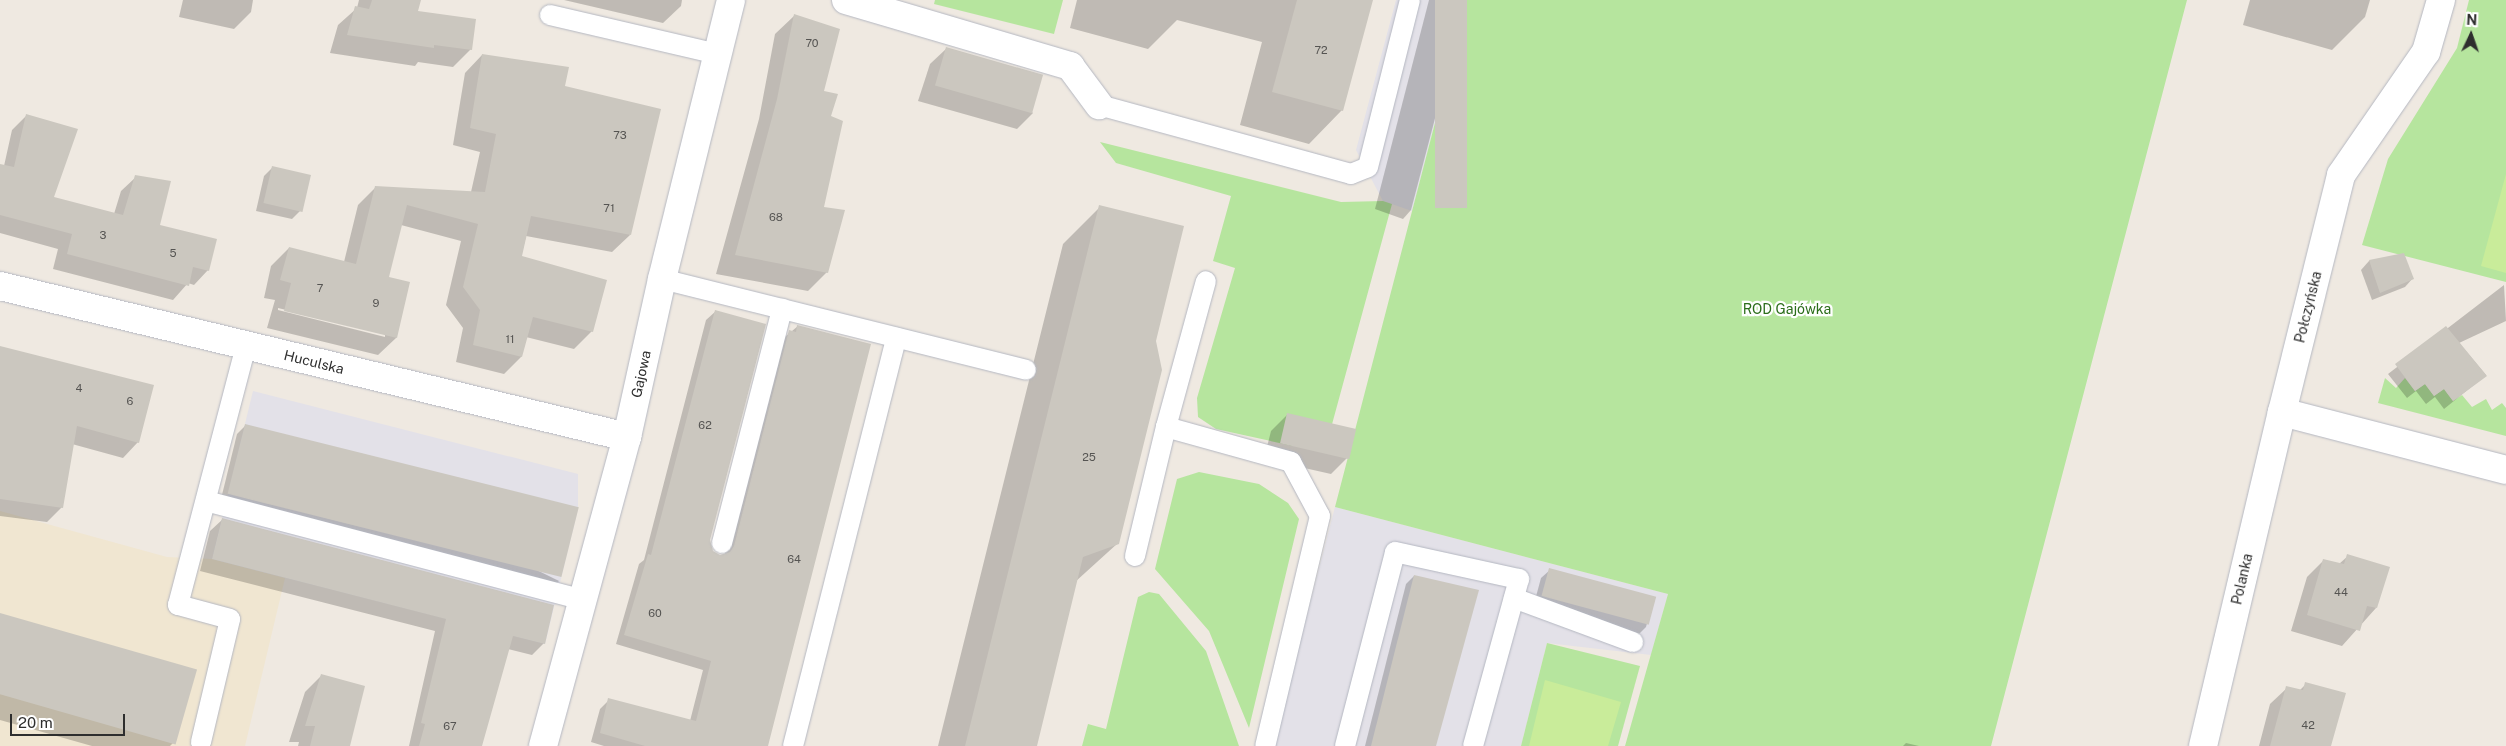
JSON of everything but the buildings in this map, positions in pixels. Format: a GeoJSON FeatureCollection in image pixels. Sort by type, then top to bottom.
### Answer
{"type":"FeatureCollection","features":[{"type":"Feature","properties":{"kind":"street","name":"Gajowa"},"geometry":{"type":"LineString","coordinates":[[543,746],[627,437],[662,279],[731,0]]}},
{"type":"Feature","properties":{"kind":"street","name":"Połczyńska"},"geometry":{"type":"LineString","coordinates":[[2282,412],[2342,176],[2426,52],[2441,0]]}},
{"type":"Feature","properties":{"kind":"street"},"geometry":{"type":"LineString","coordinates":[[862,2],[1070,66],[1099,105]]}},
{"type":"Feature","properties":{"kind":"street","name":"Huculska"},"geometry":{"type":"LineString","coordinates":[[0,286],[627,437]]}},
{"type":"Feature","properties":{"kind":"street"},"geometry":{"type":"LineString","coordinates":[[2282,412],[2506,470]]}},
{"type":"Feature","properties":{"kind":"street","name":"Polanka"},"geometry":{"type":"LineString","coordinates":[[2203,746],[2282,412]]}},
{"type":"Feature","properties":{"kind":"lane"},"geometry":{"type":"LineString","coordinates":[[1099,105],[1351,174],[1368,167],[1410,0]]}},
{"type":"Feature","properties":{"kind":"lane"},"geometry":{"type":"LineString","coordinates":[[550,15],[718,54]]}},
{"type":"Feature","properties":{"kind":"lane"},"geometry":{"type":"LineString","coordinates":[[662,279],[1026,370]]}},
{"type":"Feature","properties":{"kind":"lane"},"geometry":{"type":"LineString","coordinates":[[1135,556],[1166,427],[1206,282]]}},
{"type":"Feature","properties":{"kind":"lane"},"geometry":{"type":"LineString","coordinates":[[722,544],[782,309]]}},
{"type":"Feature","properties":{"kind":"lane"},"geometry":{"type":"LineString","coordinates":[[793,746],[896,338]]}},
{"type":"Feature","properties":{"kind":"lane"},"geometry":{"type":"LineString","coordinates":[[201,742],[230,619],[178,605],[246,345]]}},
{"type":"Feature","properties":{"kind":"lane"},"geometry":{"type":"LineString","coordinates":[[1166,427],[1291,462],[1320,516],[1267,746]]}},
{"type":"Feature","properties":{"kind":"lane"},"geometry":{"type":"LineString","coordinates":[[206,501],[583,600]]}},
{"type":"Feature","properties":{"kind":"lane"},"geometry":{"type":"LineString","coordinates":[[1345,746],[1395,552],[1518,579],[1473,746]]}},
{"type":"Feature","properties":{"kind":"lane"},"geometry":{"type":"LineString","coordinates":[[1514,598],[1632,642]]}},
{"type":"Feature","properties":{"kind":"shaded area"},"geometry":{"type":"Polygon","coordinates":[[[1396,0],[1467,0],[1412,211],[1383,201],[1356,150],[1396,0]]]}},
{"type":"Feature","properties":{"kind":"shaded area"},"geometry":{"type":"Polygon","coordinates":[[[253,391],[578,474],[578,509],[545,644],[212,559],[253,391]]]}},
{"type":"Feature","properties":{"kind":"shaded area"},"geometry":{"type":"Polygon","coordinates":[[[1335,507],[1668,594],[1651,655],[1547,643],[1521,746],[1273,746],[1335,507]]]}},
{"type":"Feature","properties":{"kind":"shaded area"},"geometry":{"type":"Polygon","coordinates":[[[0,511],[167,557],[212,559],[285,578],[245,746],[0,746],[0,511]]]}},
{"type":"Feature","properties":{"kind":"green space"},"geometry":{"type":"Polygon","coordinates":[[[935,0],[1063,0],[1054,34],[934,4],[935,0]]]}},
{"type":"Feature","properties":{"kind":"green space","name":"ROD Gajówka"},"geometry":{"type":"Polygon","coordinates":[[[1467,0],[2187,0],[1991,746],[1625,746],[1668,594],[1335,507],[1467,0]]]}},
{"type":"Feature","properties":{"kind":"green space"},"geometry":{"type":"Polygon","coordinates":[[[2469,0],[2506,0],[2506,282],[2362,245],[2388,159],[2457,48],[2469,0]]]}},
{"type":"Feature","properties":{"kind":"green space"},"geometry":{"type":"Polygon","coordinates":[[[1100,142],[1341,202],[1383,201],[1392,204],[1331,428],[1293,446],[1216,429],[1198,417],[1197,398],[1235,268],[1213,261],[1231,196],[1116,163],[1100,142]]]}},
{"type":"Feature","properties":{"kind":"green space"},"geometry":{"type":"Polygon","coordinates":[[[2506,174],[2506,273],[2481,266],[2506,174]]]}},
{"type":"Feature","properties":{"kind":"green space"},"geometry":{"type":"Polygon","coordinates":[[[2385,378],[2396,388],[2405,378],[2415,391],[2425,384],[2434,396],[2444,389],[2453,401],[2462,395],[2472,407],[2486,399],[2492,410],[2502,403],[2506,408],[2506,436],[2378,403],[2385,378]]]}},
{"type":"Feature","properties":{"kind":"green space"},"geometry":{"type":"Polygon","coordinates":[[[1199,472],[1259,484],[1288,503],[1299,519],[1249,728],[1209,631],[1155,569],[1177,479],[1199,472]]]}},
{"type":"Feature","properties":{"kind":"green space"},"geometry":{"type":"Polygon","coordinates":[[[1149,592],[1159,594],[1206,651],[1239,746],[1082,746],[1088,724],[1106,729],[1138,597],[1149,592]]]}},
{"type":"Feature","properties":{"kind":"green space"},"geometry":{"type":"Polygon","coordinates":[[[1547,643],[1640,666],[1618,746],[1521,746],[1547,643]]]}},
{"type":"Feature","properties":{"kind":"green space"},"geometry":{"type":"Polygon","coordinates":[[[1545,680],[1621,702],[1608,746],[1529,746],[1545,680]]]}}]}
